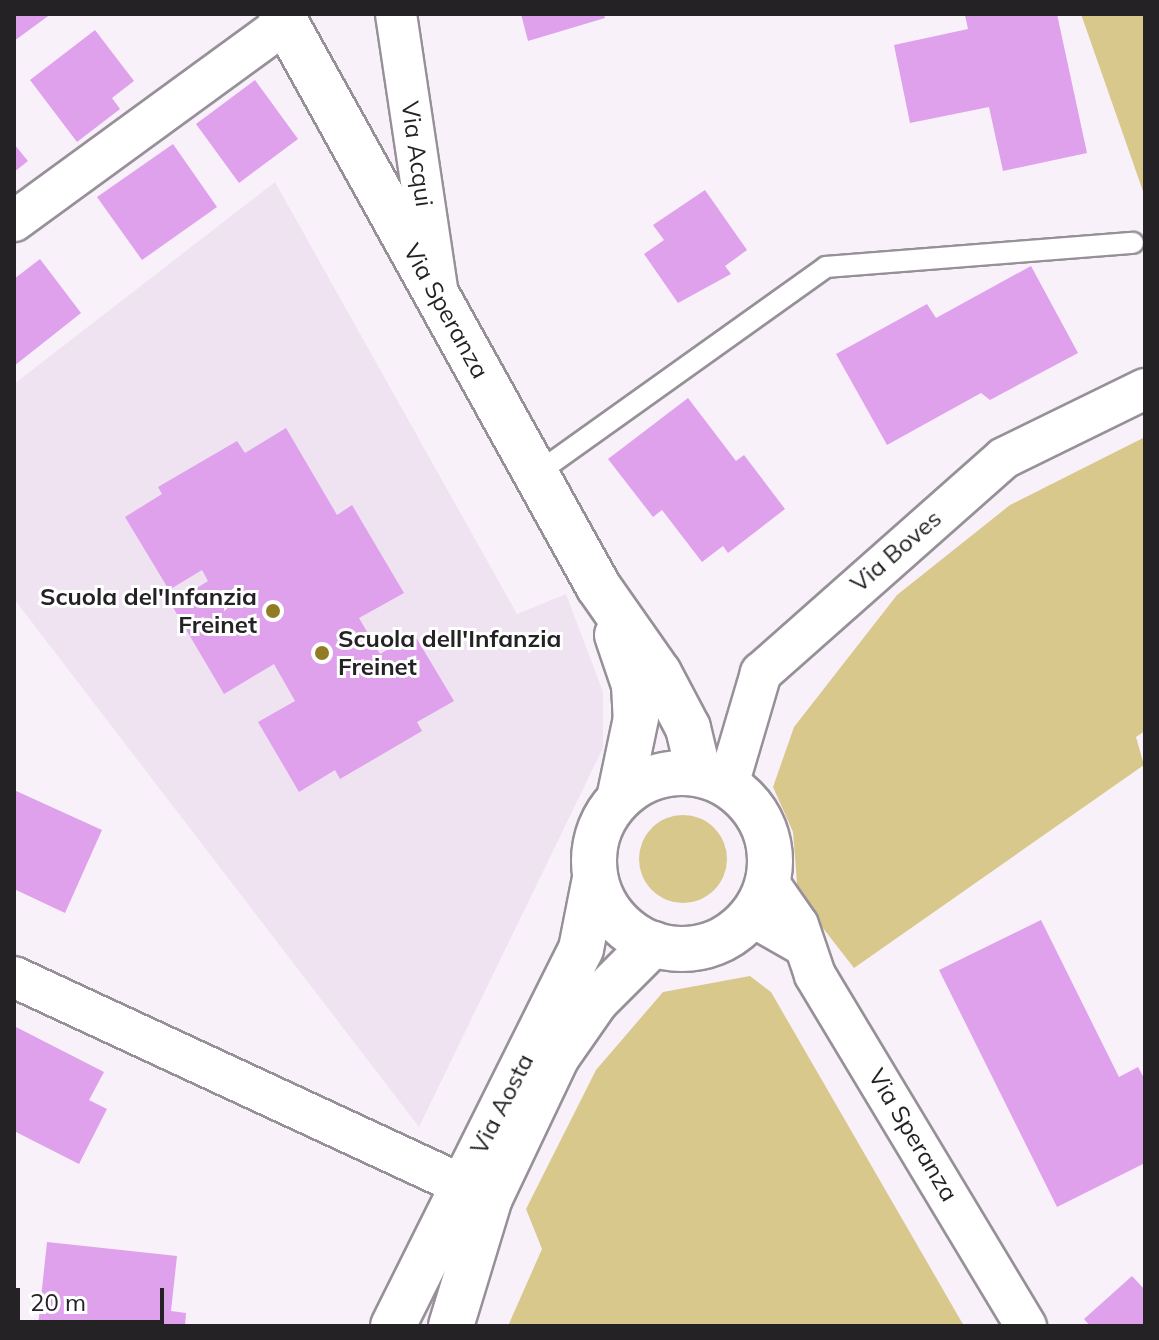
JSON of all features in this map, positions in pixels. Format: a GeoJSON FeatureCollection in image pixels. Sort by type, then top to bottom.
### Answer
{"type":"FeatureCollection","features":[{"type":"Feature","properties":{"kind":"street","name":"Via Acqui"},"geometry":{"type":"LineString","coordinates":[[396,14],[437,293]]}},
{"type":"Feature","properties":{"kind":"street","name":"Via Speranza"},"geometry":{"type":"LineString","coordinates":[[14,221],[283,19],[606,598],[659,673],[714,779]]}},
{"type":"Feature","properties":{"kind":"street","name":"Via Boves"},"geometry":{"type":"LineString","coordinates":[[714,779],[761,673],[1004,458],[1145,389]]}},
{"type":"Feature","properties":{"kind":"street","name":"Via Speranza"},"geometry":{"type":"LineString","coordinates":[[606,598],[634,685],[636,718],[619,799]]}},
{"type":"Feature","properties":{"kind":"street"},"geometry":{"type":"LineString","coordinates":[[714,779],[764,827],[759,898],[711,944],[653,944],[615,919],[595,878],[602,822],[619,799],[642,781],[714,779]]}},
{"type":"Feature","properties":{"kind":"street","name":"Via Aosta"},"geometry":{"type":"LineString","coordinates":[[451,1326],[475,1191],[581,949],[595,878]]}},
{"type":"Feature","properties":{"kind":"street","name":"Via Speranza"},"geometry":{"type":"LineString","coordinates":[[759,898],[799,943],[1026,1326]]}},
{"type":"Feature","properties":{"kind":"street","name":"Via Aosta"},"geometry":{"type":"LineString","coordinates":[[393,1326],[557,1057],[596,1001],[653,944]]}},
{"type":"Feature","properties":{"kind":"street"},"geometry":{"type":"LineString","coordinates":[[14,977],[475,1191]]}},
{"type":"Feature","properties":{"kind":"lane"},"geometry":{"type":"LineString","coordinates":[[536,474],[826,267],[1133,243]]}},
{"type":"Feature","properties":{"kind":"shaded area"},"geometry":{"type":"Polygon","coordinates":[[[1081,14],[1145,14],[1145,197],[1081,14]]]}},
{"type":"Feature","properties":{"kind":"shaded area","name":"Scuola dell'Infanzia Freinet"},"geometry":{"type":"Polygon","coordinates":[[[275,182],[517,614],[566,594],[603,692],[603,748],[419,1127],[14,599],[14,384],[275,182]]]}},
{"type":"Feature","properties":{"kind":"shaded area"},"geometry":{"type":"Polygon","coordinates":[[[1145,437],[1145,731],[1136,737],[1144,765],[854,968],[798,896],[793,832],[773,787],[794,727],[897,595],[1010,505],[1145,437]]]}},
{"type":"Feature","properties":{"kind":"shaded area"},"geometry":{"type":"Polygon","coordinates":[[[683,815],[708,822],[720,834],[727,859],[720,884],[708,896],[683,903],[658,896],[646,884],[639,859],[646,834],[658,822],[683,815]]]}},
{"type":"Feature","properties":{"kind":"shaded area"},"geometry":{"type":"Polygon","coordinates":[[[750,976],[771,992],[964,1326],[508,1326],[542,1249],[526,1209],[596,1070],[663,992],[750,976]]]}},
{"type":"Feature","properties":{"kind":"building"},"geometry":{"type":"Polygon","coordinates":[[[14,14],[51,14],[14,41],[14,14]]]}},
{"type":"Feature","properties":{"kind":"building"},"geometry":{"type":"Polygon","coordinates":[[[521,14],[604,14],[605,18],[528,41],[521,14]]]}},
{"type":"Feature","properties":{"kind":"building"},"geometry":{"type":"Polygon","coordinates":[[[1057,14],[1087,153],[1003,171],[989,107],[910,123],[894,45],[968,29],[965,15],[1057,14]]]}},
{"type":"Feature","properties":{"kind":"building"},"geometry":{"type":"Polygon","coordinates":[[[95,30],[134,81],[112,98],[120,109],[77,142],[30,80],[95,30]]]}},
{"type":"Feature","properties":{"kind":"building"},"geometry":{"type":"Polygon","coordinates":[[[255,80],[298,139],[239,183],[196,124],[255,80]]]}},
{"type":"Feature","properties":{"kind":"building"},"geometry":{"type":"Polygon","coordinates":[[[14,144],[28,161],[14,172],[14,144]]]}},
{"type":"Feature","properties":{"kind":"building"},"geometry":{"type":"Polygon","coordinates":[[[173,144],[217,207],[142,260],[97,197],[173,144]]]}},
{"type":"Feature","properties":{"kind":"building"},"geometry":{"type":"Polygon","coordinates":[[[705,190],[747,250],[725,266],[731,274],[678,303],[644,254],[664,240],[653,225],[705,190]]]}},
{"type":"Feature","properties":{"kind":"building"},"geometry":{"type":"Polygon","coordinates":[[[40,259],[81,313],[14,366],[14,279],[40,259]]]}},
{"type":"Feature","properties":{"kind":"building"},"geometry":{"type":"Polygon","coordinates":[[[1031,266],[1078,353],[990,400],[981,393],[887,445],[836,354],[927,304],[936,318],[1031,266]]]}},
{"type":"Feature","properties":{"kind":"building"},"geometry":{"type":"Polygon","coordinates":[[[688,398],[736,461],[744,455],[785,509],[728,553],[723,546],[702,562],[662,510],[653,517],[608,459],[688,398]]]}},
{"type":"Feature","properties":{"kind":"building","name":"Scuola del'Infanzia Freinet"},"geometry":{"type":"Polygon","coordinates":[[[286,428],[337,515],[352,505],[404,593],[359,618],[380,654],[414,634],[454,701],[417,722],[422,731],[340,779],[335,770],[299,792],[258,722],[295,701],[274,664],[224,694],[171,604],[208,581],[202,570],[169,590],[125,517],[162,494],[158,487],[237,441],[245,453],[286,428]]]}},
{"type":"Feature","properties":{"kind":"building"},"geometry":{"type":"Polygon","coordinates":[[[14,790],[102,830],[65,913],[14,889],[14,790]]]}},
{"type":"Feature","properties":{"kind":"building"},"geometry":{"type":"Polygon","coordinates":[[[1041,920],[1119,1077],[1138,1067],[1145,1080],[1145,1163],[1057,1207],[939,970],[1041,920]]]}},
{"type":"Feature","properties":{"kind":"building"},"geometry":{"type":"Polygon","coordinates":[[[14,1026],[104,1072],[89,1100],[107,1109],[79,1164],[14,1131],[14,1026]]]}},
{"type":"Feature","properties":{"kind":"building"},"geometry":{"type":"Polygon","coordinates":[[[47,1242],[177,1256],[171,1311],[186,1313],[185,1326],[38,1326],[47,1242]]]}},
{"type":"Feature","properties":{"kind":"building"},"geometry":{"type":"Polygon","coordinates":[[[1132,1276],[1145,1290],[1145,1326],[1090,1326],[1084,1319],[1132,1276]]]}},
{"type":"Feature","properties":{"kind":"place","name":"Scuola del'Infanzia Freinet"},"geometry":{"type":"Point","coordinates":[273,611]}},
{"type":"Feature","properties":{"kind":"place","name":"Scuola dell'Infanzia Freinet"},"geometry":{"type":"Point","coordinates":[322,653]}}]}
